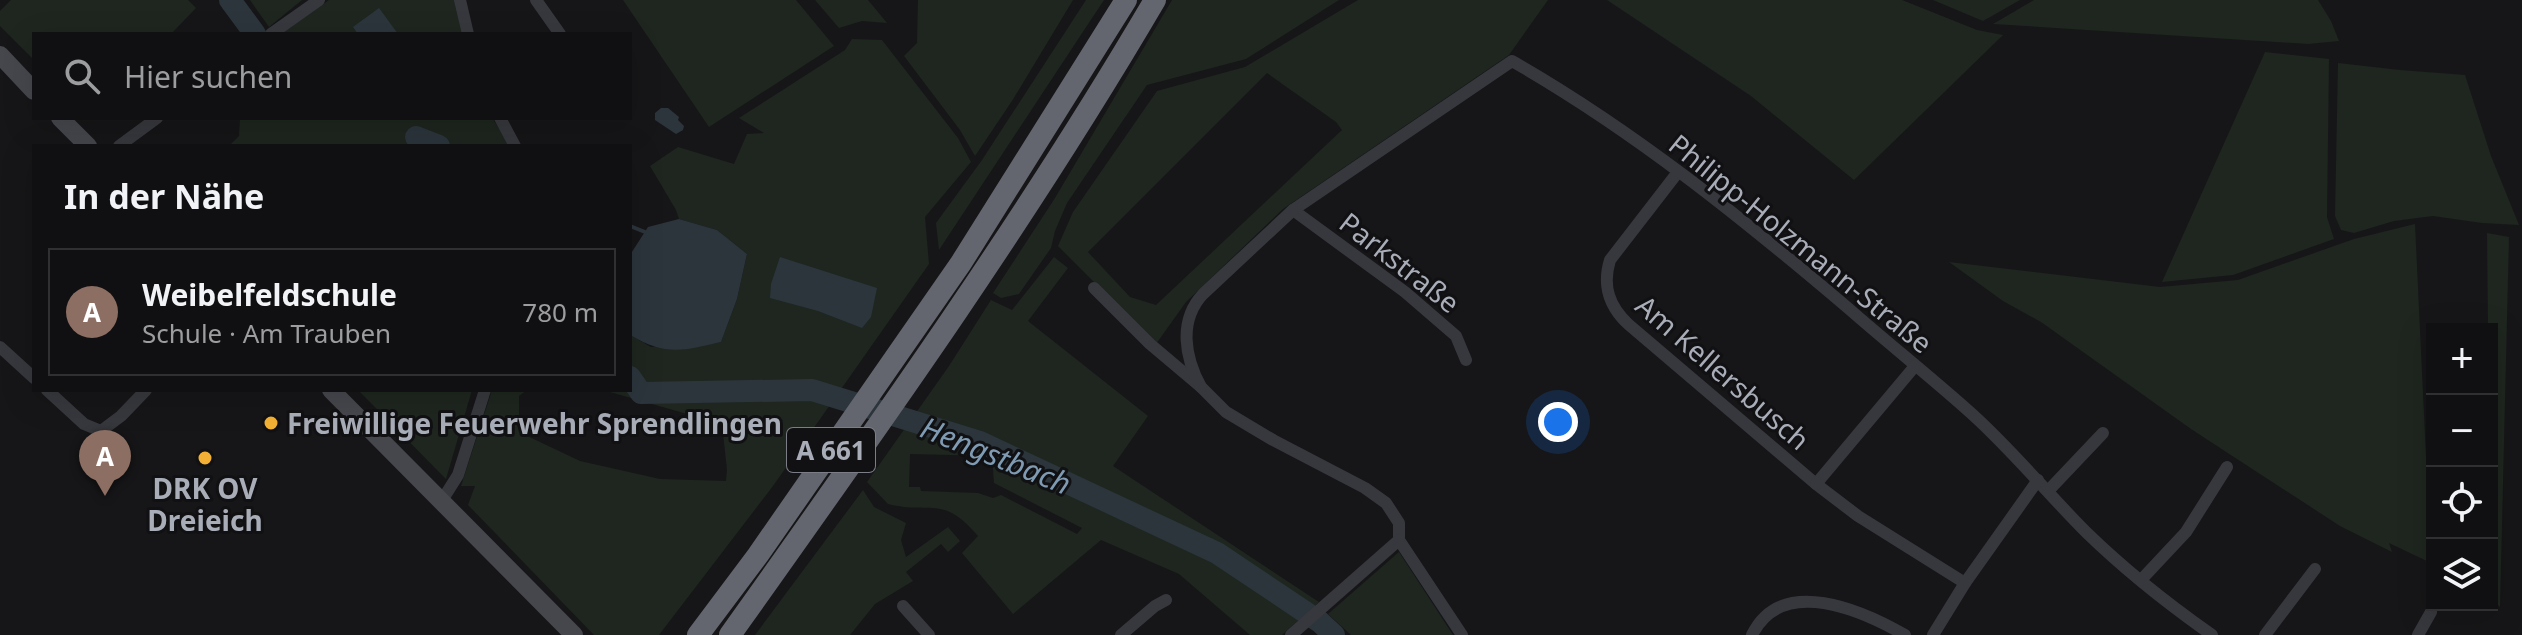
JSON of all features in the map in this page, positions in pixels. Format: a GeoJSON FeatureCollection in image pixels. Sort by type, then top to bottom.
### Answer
{"type":"FeatureCollection","features":[{"type":"Feature","properties":{"kind":"highway","name":"A 661"},"geometry":{"type":"LineString","coordinates":[[698,635],[758,555],[961,263],[1126,0]]}},
{"type":"Feature","properties":{"kind":"highway","name":"A 661"},"geometry":{"type":"LineString","coordinates":[[730,635],[982,277],[1155,0]]}},
{"type":"Feature","properties":{"kind":"street"},"geometry":{"type":"LineString","coordinates":[[274,32],[319,0]]}},
{"type":"Feature","properties":{"kind":"street"},"geometry":{"type":"LineString","coordinates":[[460,0],[468,32]]}},
{"type":"Feature","properties":{"kind":"street"},"geometry":{"type":"LineString","coordinates":[[536,0],[559,32]]}},
{"type":"Feature","properties":{"kind":"street"},"geometry":{"type":"LineString","coordinates":[[0,55],[32,89]]}},
{"type":"Feature","properties":{"kind":"street","name":"Philipp-Holzmann-Straße"},"geometry":{"type":"LineString","coordinates":[[1201,387],[1187,343],[1187,325],[1191,310],[1203,294],[1293,210],[1512,61],[1557,87],[1753,228],[1973,415],[2087,533],[2212,635]]}},
{"type":"Feature","properties":{"kind":"street"},"geometry":{"type":"LineString","coordinates":[[62,120],[86,144]]}},
{"type":"Feature","properties":{"kind":"street"},"geometry":{"type":"LineString","coordinates":[[122,144],[154,120]]}},
{"type":"Feature","properties":{"kind":"street"},"geometry":{"type":"LineString","coordinates":[[501,120],[514,144]]}},
{"type":"Feature","properties":{"kind":"street","name":"Am Kellersbusch"},"geometry":{"type":"LineString","coordinates":[[1678,172],[1610,260],[1606,278],[1614,309],[1816,484],[1858,516],[1965,583]]}},
{"type":"Feature","properties":{"kind":"street","name":"Parkstraße"},"geometry":{"type":"LineString","coordinates":[[1293,210],[1405,292],[1456,336],[1466,360]]}},
{"type":"Feature","properties":{"kind":"street","name":"Philipp-Holzmann-Straße"},"geometry":{"type":"LineString","coordinates":[[1094,288],[1218,406],[1386,503],[1399,523],[1399,540],[1462,635]]}},
{"type":"Feature","properties":{"kind":"street"},"geometry":{"type":"LineString","coordinates":[[0,347],[32,376]]}},
{"type":"Feature","properties":{"kind":"street","name":"Am Kellersbusch"},"geometry":{"type":"LineString","coordinates":[[1816,484],[1915,366]]}},
{"type":"Feature","properties":{"kind":"street"},"geometry":{"type":"LineString","coordinates":[[49,392],[84,424],[101,431],[144,392]]}},
{"type":"Feature","properties":{"kind":"street"},"geometry":{"type":"LineString","coordinates":[[333,392],[574,635]]}},
{"type":"Feature","properties":{"kind":"street"},"geometry":{"type":"LineString","coordinates":[[441,502],[458,475],[484,392]]}},
{"type":"Feature","properties":{"kind":"street"},"geometry":{"type":"LineString","coordinates":[[2048,491],[2103,433]]}},
{"type":"Feature","properties":{"kind":"street"},"geometry":{"type":"LineString","coordinates":[[2141,580],[2186,532],[2227,467]]}},
{"type":"Feature","properties":{"kind":"street"},"geometry":{"type":"LineString","coordinates":[[1933,635],[1965,583],[2038,480]]}},
{"type":"Feature","properties":{"kind":"street"},"geometry":{"type":"LineString","coordinates":[[1297,631],[1399,540]]}},
{"type":"Feature","properties":{"kind":"street"},"geometry":{"type":"LineString","coordinates":[[2265,635],[2315,569]]}},
{"type":"Feature","properties":{"kind":"street"},"geometry":{"type":"LineString","coordinates":[[1121,635],[1166,600]]}},
{"type":"Feature","properties":{"kind":"street"},"geometry":{"type":"LineString","coordinates":[[1752,635],[1770,613],[1790,604],[1815,602],[1853,610],[1905,635]]}},
{"type":"Feature","properties":{"kind":"street"},"geometry":{"type":"LineString","coordinates":[[903,606],[929,635]]}},
{"type":"Feature","properties":{"kind":"street"},"geometry":{"type":"LineString","coordinates":[[2418,635],[2431,612]]}},
{"type":"Feature","properties":{"kind":"shaded area"},"geometry":{"type":"Polygon","coordinates":[[[11,0],[188,0],[196,8],[173,32],[32,32],[32,58],[0,26],[0,11],[11,0]]]}},
{"type":"Feature","properties":{"kind":"shaded area"},"geometry":{"type":"Polygon","coordinates":[[[250,0],[302,0],[269,27],[250,0]]]}},
{"type":"Feature","properties":{"kind":"shaded area"},"geometry":{"type":"Polygon","coordinates":[[[329,0],[456,0],[464,32],[284,32],[329,0]]]}},
{"type":"Feature","properties":{"kind":"shaded area"},"geometry":{"type":"Polygon","coordinates":[[[623,0],[796,0],[834,46],[709,127],[623,0]]]}},
{"type":"Feature","properties":{"kind":"shaded area"},"geometry":{"type":"Polygon","coordinates":[[[815,0],[868,0],[887,23],[862,21],[839,28],[815,0]]]}},
{"type":"Feature","properties":{"kind":"shaded area"},"geometry":{"type":"Polygon","coordinates":[[[918,0],[1073,0],[975,156],[960,130],[904,56],[917,43],[918,0]]]}},
{"type":"Feature","properties":{"kind":"shaded area"},"geometry":{"type":"Polygon","coordinates":[[[1086,0],[1104,0],[939,250],[936,223],[982,160],[1086,0]]]}},
{"type":"Feature","properties":{"kind":"shaded area"},"geometry":{"type":"Polygon","coordinates":[[[1172,0],[1339,0],[1246,59],[1147,85],[1067,203],[1051,248],[1019,294],[1001,298],[993,293],[1055,198],[1172,0]]]}},
{"type":"Feature","properties":{"kind":"shaded area"},"geometry":{"type":"Polygon","coordinates":[[[1358,0],[1548,0],[1509,55],[1283,209],[1186,302],[1156,344],[1058,246],[1073,212],[1157,91],[1245,67],[1358,0]],[[1267,73],[1088,252],[1130,297],[1156,305],[1342,130],[1336,122],[1267,73]]]}},
{"type":"Feature","properties":{"kind":"shaded area"},"geometry":{"type":"Polygon","coordinates":[[[1607,0],[1902,0],[1977,30],[2003,35],[1854,180],[1751,96],[1607,0]]]}},
{"type":"Feature","properties":{"kind":"shaded area"},"geometry":{"type":"Polygon","coordinates":[[[1933,0],[2020,0],[1983,21],[1933,0]]]}},
{"type":"Feature","properties":{"kind":"shaded area"},"geometry":{"type":"Polygon","coordinates":[[[2034,0],[2318,0],[2339,41],[2308,44],[1993,24],[2034,0]]]}},
{"type":"Feature","properties":{"kind":"shaded area"},"geometry":{"type":"Polygon","coordinates":[[[379,8],[397,32],[357,32],[353,27],[379,8]]]}},
{"type":"Feature","properties":{"kind":"shaded area"},"geometry":{"type":"Polygon","coordinates":[[[852,39],[882,40],[958,138],[971,162],[925,217],[929,264],[773,486],[659,635],[594,635],[468,505],[475,486],[461,486],[491,392],[524,392],[519,396],[519,427],[523,434],[580,461],[660,479],[726,481],[722,424],[610,392],[632,392],[632,336],[651,347],[721,342],[737,299],[747,254],[717,230],[679,219],[650,166],[678,147],[734,164],[747,134],[764,133],[739,118],[845,50],[852,39]]]}},
{"type":"Feature","properties":{"kind":"shaded area"},"geometry":{"type":"Polygon","coordinates":[[[2265,52],[2329,59],[2327,217],[2334,239],[2233,275],[2162,282],[2265,52]]]}},
{"type":"Feature","properties":{"kind":"shaded area"},"geometry":{"type":"Polygon","coordinates":[[[2338,63],[2465,75],[2491,156],[2519,225],[2433,216],[2394,221],[2354,233],[2341,230],[2335,216],[2338,63]]]}},
{"type":"Feature","properties":{"kind":"shaded area"},"geometry":{"type":"Polygon","coordinates":[[[661,108],[668,108],[679,117],[683,130],[676,134],[655,120],[655,113],[661,108]]]}},
{"type":"Feature","properties":{"kind":"shaded area"},"geometry":{"type":"Polygon","coordinates":[[[240,120],[493,120],[510,144],[231,144],[239,136],[240,120]]]}},
{"type":"Feature","properties":{"kind":"shaded area"},"geometry":{"type":"Polygon","coordinates":[[[679,219],[717,230],[747,254],[737,299],[721,342],[674,350],[654,346],[632,336],[632,252],[648,227],[679,219]]]}},
{"type":"Feature","properties":{"kind":"shaded area"},"geometry":{"type":"Polygon","coordinates":[[[2415,224],[2426,457],[2426,561],[2389,543],[2392,552],[2340,526],[2191,429],[2041,322],[2003,301],[1949,262],[2160,287],[2238,280],[2354,239],[2415,224]]]}},
{"type":"Feature","properties":{"kind":"shaded area"},"geometry":{"type":"Polygon","coordinates":[[[2487,233],[2509,237],[2500,607],[2498,323],[2488,323],[2487,233]]]}},
{"type":"Feature","properties":{"kind":"shaded area"},"geometry":{"type":"Polygon","coordinates":[[[780,257],[877,288],[871,317],[862,328],[818,311],[770,298],[780,257]]]}},
{"type":"Feature","properties":{"kind":"shaded area"},"geometry":{"type":"Polygon","coordinates":[[[1054,257],[1068,268],[1028,321],[1148,416],[1113,466],[1319,602],[1282,635],[1250,635],[1179,574],[1101,540],[1013,614],[962,553],[978,536],[966,523],[946,510],[888,504],[867,482],[949,366],[991,300],[1012,310],[1054,257]],[[910,454],[909,487],[920,487],[921,491],[978,493],[993,498],[1001,495],[1077,534],[1082,528],[994,483],[992,456],[910,454]]]}},
{"type":"Feature","properties":{"kind":"shaded area"},"geometry":{"type":"Polygon","coordinates":[[[360,392],[471,392],[446,479],[360,392]]]}},
{"type":"Feature","properties":{"kind":"shaded area"},"geometry":{"type":"Polygon","coordinates":[[[863,490],[874,507],[906,523],[901,540],[906,557],[948,527],[960,541],[948,552],[941,544],[906,572],[913,581],[875,604],[850,635],[755,635],[863,490]]]}},
{"type":"Feature","properties":{"kind":"shaded area"},"geometry":{"type":"Polygon","coordinates":[[[1399,552],[1453,635],[1351,635],[1328,614],[1399,552]]]}},
{"type":"Feature","properties":{"kind":"waterway","name":"Hengstbach"},"geometry":{"type":"LineString","coordinates":[[230,0],[254,32]]}},
{"type":"Feature","properties":{"kind":"waterway","name":"Hengstbach"},"geometry":{"type":"LineString","coordinates":[[416,137],[434,144]]}},
{"type":"Feature","properties":{"kind":"waterway"},"geometry":{"type":"LineString","coordinates":[[632,227],[645,232]]}},
{"type":"Feature","properties":{"kind":"waterway","name":"Hengstbach"},"geometry":{"type":"LineString","coordinates":[[632,380],[641,393],[812,390],[980,442],[1217,553],[1320,622],[1334,635]]}},
{"type":"Feature","properties":{"kind":"place","name":"Freiwillige Feuerwehr Sprendlingen"},"geometry":{"type":"Point","coordinates":[271,423]}},
{"type":"Feature","properties":{"kind":"place","name":"DRK OV Dreieich"},"geometry":{"type":"Point","coordinates":[205,458]}},
{"type":"Feature","properties":{"kind":"place","name":"Weibelfeldschule"},"geometry":{"type":"Point","coordinates":[105,496]}}]}
